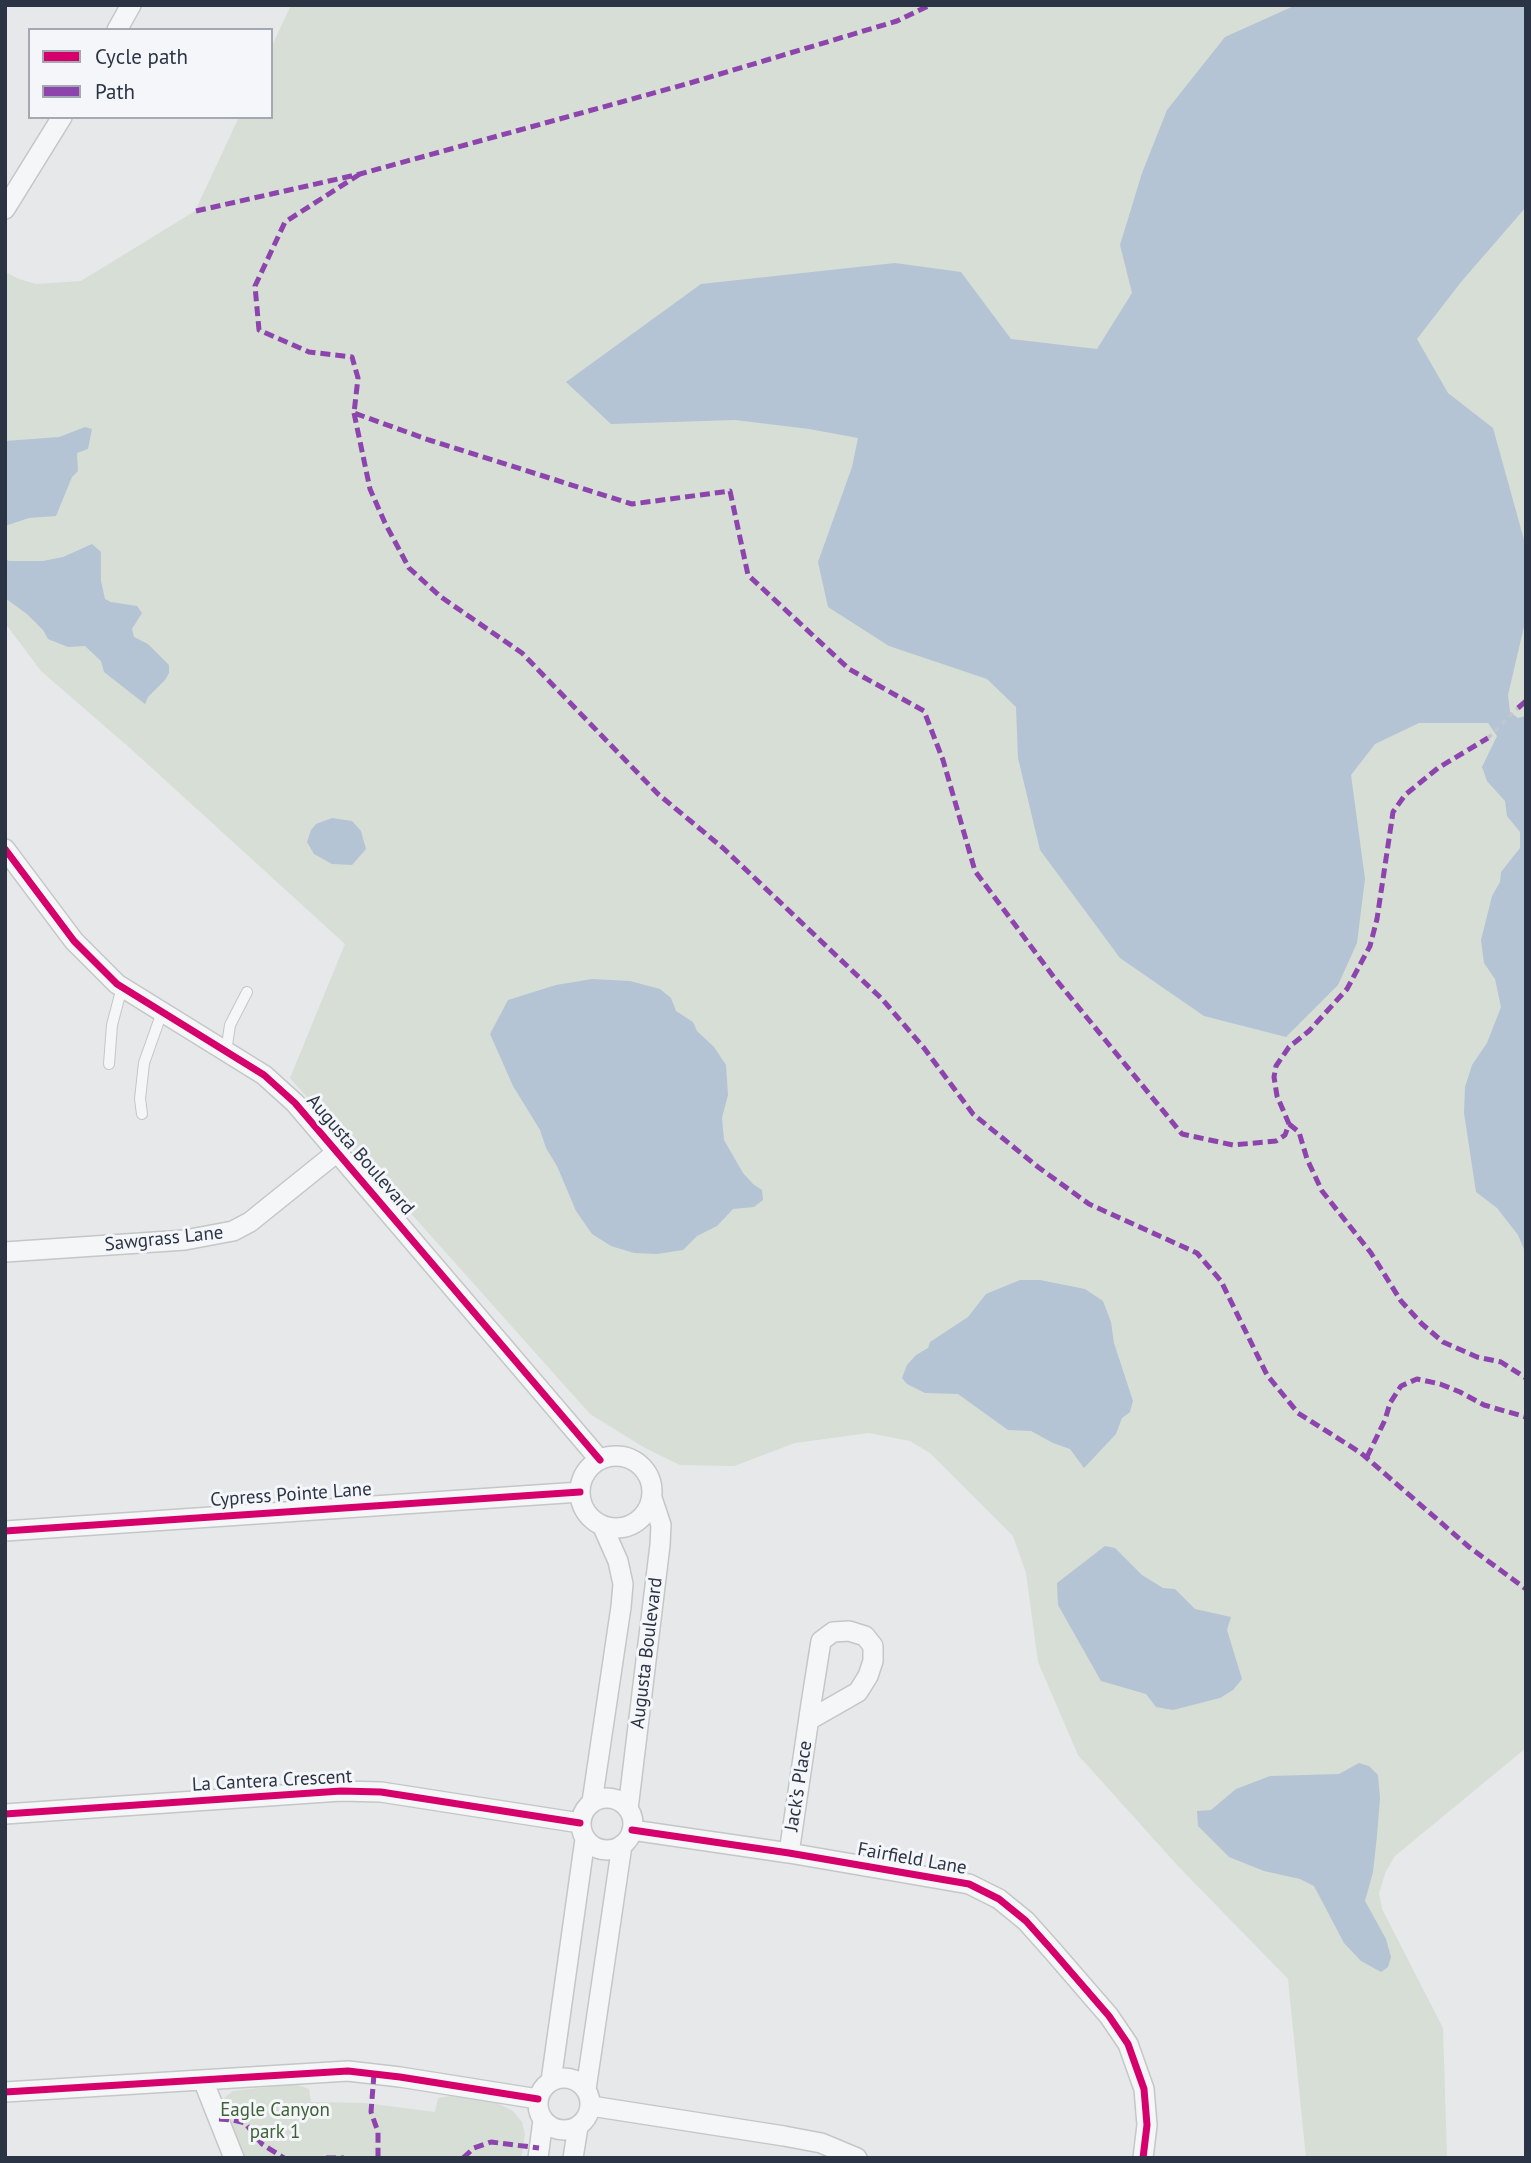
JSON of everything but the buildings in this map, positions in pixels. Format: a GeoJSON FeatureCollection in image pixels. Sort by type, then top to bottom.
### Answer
{"type":"FeatureCollection","features":[{"type":"Feature","properties":{"kind":"street"},"geometry":{"type":"LineString","coordinates":[[118,28],[131,5]]}},
{"type":"Feature","properties":{"kind":"street"},"geometry":{"type":"LineString","coordinates":[[5,209],[61,119]]}},
{"type":"Feature","properties":{"kind":"street","name":"Augusta Boulevard"},"geometry":{"type":"LineString","coordinates":[[5,849],[74,941],[122,987],[264,1075],[295,1103],[600,1460]]}},
{"type":"Feature","properties":{"kind":"street","name":"Sawgrass Lane"},"geometry":{"type":"LineString","coordinates":[[5,1252],[185,1240],[233,1231],[250,1222],[337,1152]]}},
{"type":"Feature","properties":{"kind":"street"},"geometry":{"type":"LineString","coordinates":[[611,1457],[633,1460],[642,1467],[649,1476],[652,1498],[648,1510],[639,1521],[614,1529],[601,1525],[586,1512],[580,1492],[585,1473],[600,1460],[611,1457]]}},
{"type":"Feature","properties":{"kind":"street","name":"Cypress Pointe Lane"},"geometry":{"type":"LineString","coordinates":[[5,1531],[580,1492]]}},
{"type":"Feature","properties":{"kind":"street","name":"Augusta Boulevard"},"geometry":{"type":"LineString","coordinates":[[628,1809],[660,1545],[661,1525],[652,1498]]}},
{"type":"Feature","properties":{"kind":"street","name":"Augusta Boulevard"},"geometry":{"type":"LineString","coordinates":[[592,1802],[623,1584],[618,1561],[601,1525]]}},
{"type":"Feature","properties":{"kind":"street","name":"Jack’s Place"},"geometry":{"type":"LineString","coordinates":[[789,1853],[809,1720],[821,1641],[833,1632],[849,1631],[865,1636],[873,1646],[873,1661],[858,1692],[809,1720]]}},
{"type":"Feature","properties":{"kind":"street","name":"La Cantera Crescent"},"geometry":{"type":"LineString","coordinates":[[5,1814],[341,1791],[381,1792],[582,1831]]}},
{"type":"Feature","properties":{"kind":"street"},"geometry":{"type":"LineString","coordinates":[[551,2081],[586,1808],[600,1798],[616,1799],[632,1816],[588,2097],[588,2118],[578,2127],[563,2131],[548,2126],[543,2120],[538,2099],[545,2086],[558,2078],[574,2079],[588,2097],[821,2143],[853,2157]]}},
{"type":"Feature","properties":{"kind":"street"},"geometry":{"type":"LineString","coordinates":[[582,1831],[598,1849],[614,1849],[627,1838]]}},
{"type":"Feature","properties":{"kind":"street","name":"Fairfield Lane"},"geometry":{"type":"LineString","coordinates":[[627,1838],[789,1853],[969,1884],[986,1891],[1010,1906],[1026,1921],[1108,2016],[1128,2044],[1144,2089],[1147,2125],[1143,2158]]}},
{"type":"Feature","properties":{"kind":"street"},"geometry":{"type":"LineString","coordinates":[[5,2092],[348,2071],[538,2099]]}},
{"type":"Feature","properties":{"kind":"street"},"geometry":{"type":"LineString","coordinates":[[203,2080],[234,2158]]}},
{"type":"Feature","properties":{"kind":"street"},"geometry":{"type":"LineString","coordinates":[[538,2158],[543,2120]]}},
{"type":"Feature","properties":{"kind":"street"},"geometry":{"type":"LineString","coordinates":[[573,2158],[578,2127]]}},
{"type":"Feature","properties":{"kind":"lane"},"geometry":{"type":"LineString","coordinates":[[109,1064],[112,1025],[122,987]]}},
{"type":"Feature","properties":{"kind":"lane"},"geometry":{"type":"LineString","coordinates":[[226,1052],[230,1025],[247,992]]}},
{"type":"Feature","properties":{"kind":"lane"},"geometry":{"type":"LineString","coordinates":[[142,1114],[140,1099],[144,1063],[162,1012]]}},
{"type":"Feature","properties":{"kind":"path"},"geometry":{"type":"LineString","coordinates":[[1488,738],[1518,708]]}},
{"type":"Feature","properties":{"kind":"green space"},"geometry":{"type":"Polygon","coordinates":[[[291,5],[1526,5],[1526,1748],[1395,1856],[1386,1871],[1379,1893],[1382,1909],[1443,2028],[1447,2158],[1306,2158],[1288,1979],[1178,1866],[1078,1755],[1038,1662],[1026,1573],[1013,1536],[930,1453],[910,1441],[869,1433],[795,1443],[734,1466],[680,1465],[645,1448],[590,1414],[290,1078],[345,944],[41,671],[5,623],[5,272],[36,284],[81,281],[195,211],[238,119],[273,119],[273,44],[291,5]]]}},
{"type":"Feature","properties":{"kind":"green space","name":"Eagle Canyon park 1"},"geometry":{"type":"Polygon","coordinates":[[[295,2084],[309,2089],[311,2102],[365,2103],[435,2112],[438,2098],[450,2096],[495,2102],[513,2111],[522,2122],[525,2135],[521,2158],[242,2158],[222,2106],[225,2097],[233,2091],[295,2084]]]}},
{"type":"Feature","properties":{"kind":"water"},"geometry":{"type":"Polygon","coordinates":[[[1296,5],[1526,5],[1526,207],[1461,282],[1417,339],[1448,393],[1493,428],[1526,547],[1526,618],[1508,695],[1510,712],[1518,718],[1526,716],[1526,1254],[1518,1235],[1497,1208],[1476,1192],[1464,1113],[1465,1087],[1472,1065],[1487,1043],[1501,1007],[1495,979],[1484,963],[1481,940],[1501,872],[1520,848],[1520,832],[1507,816],[1505,801],[1487,781],[1482,767],[1497,736],[1488,723],[1419,723],[1375,744],[1351,775],[1365,879],[1357,943],[1338,985],[1286,1037],[1204,1016],[1120,958],[1040,850],[1018,758],[1016,707],[987,679],[889,646],[828,607],[818,562],[852,467],[858,438],[735,420],[611,424],[566,382],[701,284],[895,263],[961,272],[1011,339],[1097,349],[1132,293],[1120,245],[1142,173],[1167,110],[1225,37],[1296,5]]]}},
{"type":"Feature","properties":{"kind":"water"},"geometry":{"type":"Polygon","coordinates":[[[85,427],[92,429],[88,449],[77,453],[78,471],[72,477],[56,516],[29,518],[5,526],[5,441],[59,437],[85,427]]]}},
{"type":"Feature","properties":{"kind":"water"},"geometry":{"type":"Polygon","coordinates":[[[92,544],[101,552],[101,581],[105,599],[137,606],[142,613],[132,629],[134,637],[148,644],[169,665],[165,680],[148,697],[145,704],[104,672],[101,661],[85,646],[68,647],[48,639],[27,614],[5,598],[5,559],[43,561],[63,557],[92,544]]]}},
{"type":"Feature","properties":{"kind":"water"},"geometry":{"type":"Polygon","coordinates":[[[332,818],[352,821],[361,831],[366,849],[352,865],[332,864],[314,854],[307,842],[316,824],[332,818]]]}},
{"type":"Feature","properties":{"kind":"water"},"geometry":{"type":"Polygon","coordinates":[[[592,979],[630,981],[660,989],[671,998],[676,1011],[693,1022],[697,1031],[714,1047],[726,1065],[728,1095],[722,1118],[724,1140],[743,1173],[762,1190],[763,1200],[754,1207],[733,1209],[717,1226],[697,1236],[683,1250],[657,1254],[634,1253],[611,1246],[592,1234],[576,1211],[540,1130],[513,1086],[490,1034],[508,1000],[556,985],[592,979]]]}},
{"type":"Feature","properties":{"kind":"water"},"geometry":{"type":"Polygon","coordinates":[[[1020,1280],[1040,1280],[1085,1289],[1103,1301],[1111,1322],[1114,1343],[1133,1401],[1130,1412],[1122,1418],[1116,1434],[1084,1468],[1070,1449],[1031,1431],[1008,1430],[958,1394],[925,1393],[907,1384],[902,1378],[907,1365],[916,1355],[928,1348],[930,1342],[968,1317],[986,1294],[1020,1280]]]}},
{"type":"Feature","properties":{"kind":"water"},"geometry":{"type":"Polygon","coordinates":[[[1105,1546],[1115,1548],[1142,1575],[1163,1588],[1175,1589],[1195,1609],[1231,1617],[1227,1630],[1242,1679],[1233,1690],[1220,1698],[1173,1710],[1156,1707],[1146,1694],[1101,1681],[1058,1605],[1057,1583],[1105,1546]]]}},
{"type":"Feature","properties":{"kind":"water"},"geometry":{"type":"Polygon","coordinates":[[[1359,1763],[1369,1766],[1378,1775],[1380,1798],[1377,1836],[1373,1872],[1365,1901],[1386,1939],[1391,1957],[1388,1967],[1381,1972],[1361,1961],[1344,1943],[1314,1886],[1300,1879],[1264,1871],[1229,1857],[1198,1826],[1197,1811],[1211,1810],[1236,1789],[1270,1776],[1339,1774],[1359,1763]]]}},
{"type":"Feature","properties":{"kind":"marked path"},"geometry":{"type":"LineString","coordinates":[[196,211],[360,174],[690,83],[897,21],[930,5]]}},
{"type":"Feature","properties":{"kind":"marked path"},"geometry":{"type":"LineString","coordinates":[[360,174],[285,222],[255,286],[259,330],[309,352],[352,357],[358,378],[354,413],[429,440],[632,504],[730,491],[748,575],[849,669],[924,711],[943,760],[975,871],[1053,976],[1182,1134],[1233,1145],[1276,1141],[1285,1135],[1289,1124],[1277,1096],[1274,1077],[1276,1066],[1289,1047],[1309,1031],[1347,989],[1370,946],[1377,919],[1393,812],[1405,795],[1438,768],[1488,738]]}},
{"type":"Feature","properties":{"kind":"marked path"},"geometry":{"type":"LineString","coordinates":[[354,413],[370,489],[409,568],[441,597],[522,653],[658,794],[723,848],[882,999],[924,1048],[973,1114],[1089,1204],[1197,1253],[1221,1281],[1267,1375],[1298,1413],[1361,1453],[1469,1547],[1526,1589]]}},
{"type":"Feature","properties":{"kind":"marked path"},"geometry":{"type":"LineString","coordinates":[[1518,708],[1526,701]]}},
{"type":"Feature","properties":{"kind":"marked path"},"geometry":{"type":"LineString","coordinates":[[1289,1124],[1299,1132],[1307,1159],[1322,1191],[1371,1253],[1401,1301],[1422,1324],[1443,1342],[1477,1357],[1501,1362],[1526,1378]]}},
{"type":"Feature","properties":{"kind":"marked path"},"geometry":{"type":"LineString","coordinates":[[1367,1457],[1390,1403],[1401,1386],[1417,1379],[1440,1384],[1484,1405],[1526,1417]]}},
{"type":"Feature","properties":{"kind":"marked path"},"geometry":{"type":"LineString","coordinates":[[374,2074],[371,2112],[378,2132],[378,2158]]}},
{"type":"Feature","properties":{"kind":"marked path"},"geometry":{"type":"LineString","coordinates":[[219,2119],[245,2123],[262,2144],[284,2158]]}},
{"type":"Feature","properties":{"kind":"marked path"},"geometry":{"type":"LineString","coordinates":[[463,2158],[474,2148],[491,2142],[539,2148]]}},
{"type":"Feature","properties":{"kind":"marked path"},"geometry":{"type":"LineString","coordinates":[[326,2158],[344,2158]]}},
{"type":"Feature","properties":{"kind":"cycle path"},"geometry":{"type":"LineString","coordinates":[[5,849],[74,941],[117,984],[264,1075],[295,1103],[600,1460]]}},
{"type":"Feature","properties":{"kind":"cycle path"},"geometry":{"type":"LineString","coordinates":[[5,1531],[580,1492]]}},
{"type":"Feature","properties":{"kind":"cycle path"},"geometry":{"type":"LineString","coordinates":[[5,1814],[341,1791],[381,1792],[580,1823]]}},
{"type":"Feature","properties":{"kind":"cycle path"},"geometry":{"type":"LineString","coordinates":[[632,1830],[789,1853],[969,1884],[999,1899],[1026,1921],[1051,1949],[1109,2016],[1128,2044],[1144,2089],[1147,2125],[1143,2158]]}},
{"type":"Feature","properties":{"kind":"cycle path"},"geometry":{"type":"LineString","coordinates":[[5,2092],[348,2071],[538,2099]]}}]}
